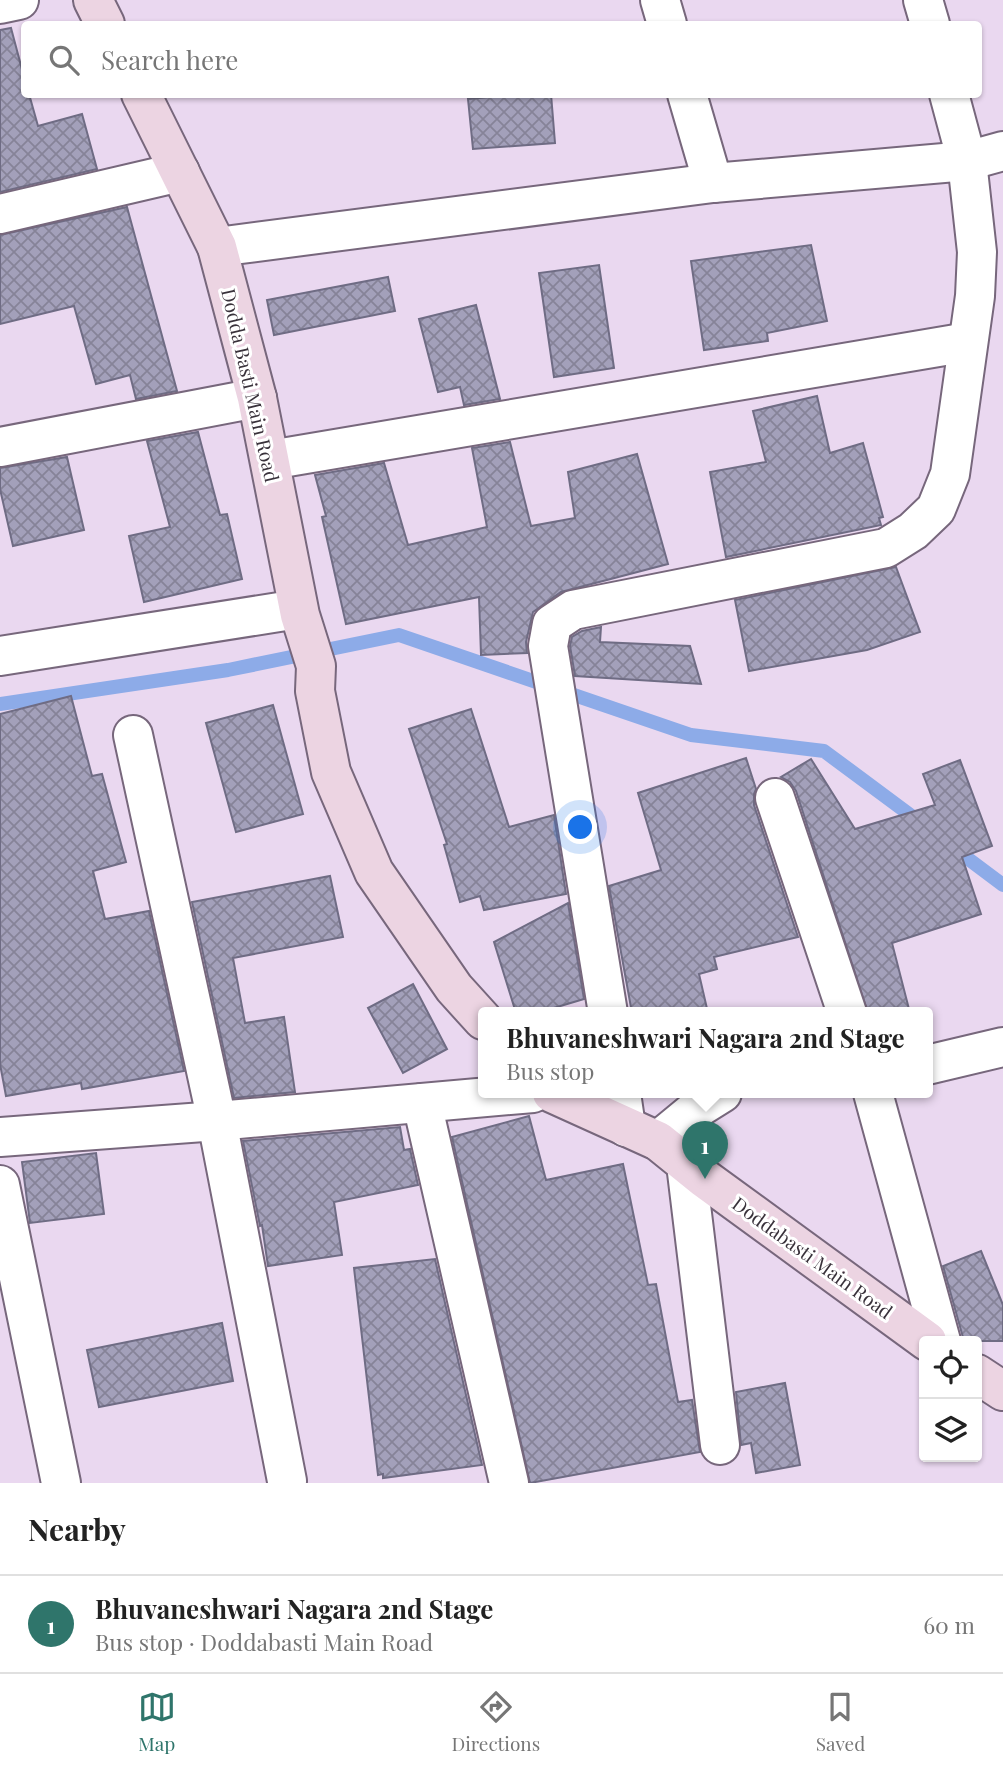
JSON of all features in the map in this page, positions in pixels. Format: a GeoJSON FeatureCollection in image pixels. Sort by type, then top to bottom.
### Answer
{"type":"FeatureCollection","features":[{"type":"Feature","properties":{"kind":"street"},"geometry":{"type":"LineString","coordinates":[[0,4],[19,0]]}},
{"type":"Feature","properties":{"kind":"street"},"geometry":{"type":"LineString","coordinates":[[93,0],[104,21]]}},
{"type":"Feature","properties":{"kind":"street"},"geometry":{"type":"LineString","coordinates":[[660,0],[666,21]]}},
{"type":"Feature","properties":{"kind":"street"},"geometry":{"type":"LineString","coordinates":[[923,0],[929,21]]}},
{"type":"Feature","properties":{"kind":"street","name":"Dodda Basti Main Road"},"geometry":{"type":"LineString","coordinates":[[143,98],[217,247],[257,398],[299,612],[316,666],[315,691],[331,772],[374,872],[454,988],[478,1014]]}},
{"type":"Feature","properties":{"kind":"street"},"geometry":{"type":"LineString","coordinates":[[688,98],[713,183]]}},
{"type":"Feature","properties":{"kind":"street"},"geometry":{"type":"LineString","coordinates":[[607,1007],[548,646],[552,624],[573,610],[886,548],[913,531],[936,509],[950,474],[975,296],[985,156],[951,98]]}},
{"type":"Feature","properties":{"kind":"street"},"geometry":{"type":"LineString","coordinates":[[217,247],[713,183],[985,156]]}},
{"type":"Feature","properties":{"kind":"street"},"geometry":{"type":"LineString","coordinates":[[0,214],[180,172]]}},
{"type":"Feature","properties":{"kind":"street"},"geometry":{"type":"LineString","coordinates":[[270,460],[968,342]]}},
{"type":"Feature","properties":{"kind":"street"},"geometry":{"type":"LineString","coordinates":[[0,447],[257,398]]}},
{"type":"Feature","properties":{"kind":"street"},"geometry":{"type":"LineString","coordinates":[[0,656],[299,612]]}},
{"type":"Feature","properties":{"kind":"street"},"geometry":{"type":"LineString","coordinates":[[133,735],[216,1121],[287,1481]]}},
{"type":"Feature","properties":{"kind":"street"},"geometry":{"type":"LineString","coordinates":[[775,797],[845,1007]]}},
{"type":"Feature","properties":{"kind":"street"},"geometry":{"type":"LineString","coordinates":[[933,1064],[1003,1047]]}},
{"type":"Feature","properties":{"kind":"street"},"geometry":{"type":"LineString","coordinates":[[0,1137],[478,1098]]}},
{"type":"Feature","properties":{"kind":"street","name":"Doddabasti Main Road"},"geometry":{"type":"LineString","coordinates":[[565,1098],[648,1131],[920,1336]]}},
{"type":"Feature","properties":{"kind":"street"},"geometry":{"type":"LineString","coordinates":[[714,1098],[648,1131],[720,1445]]}},
{"type":"Feature","properties":{"kind":"street"},"geometry":{"type":"LineString","coordinates":[[874,1098],[940,1336]]}},
{"type":"Feature","properties":{"kind":"street"},"geometry":{"type":"LineString","coordinates":[[422,1103],[509,1483]]}},
{"type":"Feature","properties":{"kind":"street"},"geometry":{"type":"LineString","coordinates":[[0,1185],[61,1483]]}},
{"type":"Feature","properties":{"kind":"street"},"geometry":{"type":"LineString","coordinates":[[982,1377],[1003,1391]]}},
{"type":"Feature","properties":{"kind":"building"},"geometry":{"type":"Polygon","coordinates":[[[11,28],[21,66],[21,98],[30,98],[38,126],[82,114],[97,169],[0,192],[0,30],[11,28]]]}},
{"type":"Feature","properties":{"kind":"building"},"geometry":{"type":"Polygon","coordinates":[[[551,98],[555,143],[473,149],[468,99],[551,98]]]}},
{"type":"Feature","properties":{"kind":"building"},"geometry":{"type":"Polygon","coordinates":[[[127,207],[177,391],[136,399],[130,375],[96,384],[74,306],[0,324],[0,235],[127,207]]]}},
{"type":"Feature","properties":{"kind":"building"},"geometry":{"type":"Polygon","coordinates":[[[811,245],[827,321],[767,333],[768,341],[704,350],[691,261],[811,245]]]}},
{"type":"Feature","properties":{"kind":"building"},"geometry":{"type":"Polygon","coordinates":[[[599,265],[614,368],[554,377],[539,273],[599,265]]]}},
{"type":"Feature","properties":{"kind":"building"},"geometry":{"type":"Polygon","coordinates":[[[388,277],[395,311],[274,335],[267,300],[388,277]]]}},
{"type":"Feature","properties":{"kind":"building"},"geometry":{"type":"Polygon","coordinates":[[[476,305],[500,399],[464,405],[460,387],[438,392],[419,319],[476,305]]]}},
{"type":"Feature","properties":{"kind":"building"},"geometry":{"type":"Polygon","coordinates":[[[817,396],[830,453],[863,443],[883,517],[879,518],[881,525],[726,557],[710,472],[766,462],[753,411],[817,396]]]}},
{"type":"Feature","properties":{"kind":"building"},"geometry":{"type":"Polygon","coordinates":[[[198,432],[220,515],[227,514],[242,579],[144,602],[129,536],[170,527],[147,441],[198,432]]]}},
{"type":"Feature","properties":{"kind":"building"},"geometry":{"type":"Polygon","coordinates":[[[510,442],[531,526],[575,518],[568,472],[637,454],[668,564],[561,592],[533,612],[526,642],[527,653],[481,655],[479,597],[346,624],[322,517],[326,516],[315,475],[384,463],[408,545],[487,527],[472,448],[510,442]]]}},
{"type":"Feature","properties":{"kind":"building"},"geometry":{"type":"Polygon","coordinates":[[[67,457],[84,530],[13,546],[0,489],[0,468],[67,457]]]}},
{"type":"Feature","properties":{"kind":"building"},"geometry":{"type":"Polygon","coordinates":[[[896,567],[920,632],[867,650],[749,671],[735,600],[896,567]]]}},
{"type":"Feature","properties":{"kind":"building"},"geometry":{"type":"Polygon","coordinates":[[[601,627],[600,642],[690,646],[701,684],[575,676],[570,646],[572,637],[582,631],[601,627]]]}},
{"type":"Feature","properties":{"kind":"building"},"geometry":{"type":"Polygon","coordinates":[[[71,696],[92,776],[102,774],[126,862],[93,871],[105,919],[149,911],[184,1071],[82,1089],[81,1083],[6,1096],[0,1064],[0,714],[71,696]]]}},
{"type":"Feature","properties":{"kind":"building"},"geometry":{"type":"Polygon","coordinates":[[[273,705],[303,814],[236,832],[206,723],[273,705]]]}},
{"type":"Feature","properties":{"kind":"building"},"geometry":{"type":"Polygon","coordinates":[[[471,709],[509,827],[554,815],[566,894],[484,910],[480,896],[460,902],[444,845],[447,844],[409,729],[471,709]]]}},
{"type":"Feature","properties":{"kind":"building"},"geometry":{"type":"Polygon","coordinates":[[[746,758],[756,789],[754,805],[798,937],[714,957],[717,969],[699,974],[707,1007],[631,1007],[609,886],[661,870],[638,793],[746,758]]]}},
{"type":"Feature","properties":{"kind":"building"},"geometry":{"type":"Polygon","coordinates":[[[811,759],[855,829],[935,805],[923,774],[960,760],[992,846],[962,857],[981,914],[892,943],[908,1007],[866,1007],[796,791],[790,782],[781,777],[811,759]]]}},
{"type":"Feature","properties":{"kind":"building"},"geometry":{"type":"Polygon","coordinates":[[[330,876],[343,937],[233,958],[245,1023],[284,1017],[295,1092],[234,1098],[192,902],[330,876]]]}},
{"type":"Feature","properties":{"kind":"building"},"geometry":{"type":"Polygon","coordinates":[[[568,903],[584,999],[557,1007],[514,1007],[494,942],[568,903]]]}},
{"type":"Feature","properties":{"kind":"building"},"geometry":{"type":"Polygon","coordinates":[[[413,984],[447,1049],[403,1073],[368,1008],[413,984]]]}},
{"type":"Feature","properties":{"kind":"building"},"geometry":{"type":"Polygon","coordinates":[[[529,1116],[546,1180],[623,1164],[648,1285],[656,1284],[678,1402],[692,1400],[700,1452],[530,1483],[452,1137],[529,1116]]]}},
{"type":"Feature","properties":{"kind":"building"},"geometry":{"type":"Polygon","coordinates":[[[400,1127],[404,1150],[410,1149],[418,1185],[334,1202],[342,1255],[268,1266],[262,1225],[260,1226],[243,1141],[400,1127]]]}},
{"type":"Feature","properties":{"kind":"building"},"geometry":{"type":"Polygon","coordinates":[[[96,1153],[104,1214],[30,1223],[22,1162],[96,1153]]]}},
{"type":"Feature","properties":{"kind":"building"},"geometry":{"type":"Polygon","coordinates":[[[981,1251],[1003,1305],[1003,1341],[982,1341],[982,1336],[963,1336],[943,1266],[981,1251]]]}},
{"type":"Feature","properties":{"kind":"building"},"geometry":{"type":"Polygon","coordinates":[[[435,1259],[482,1465],[383,1478],[383,1474],[378,1475],[354,1268],[435,1259]]]}},
{"type":"Feature","properties":{"kind":"building"},"geometry":{"type":"Polygon","coordinates":[[[222,1323],[233,1381],[99,1407],[87,1350],[222,1323]]]}},
{"type":"Feature","properties":{"kind":"building"},"geometry":{"type":"Polygon","coordinates":[[[785,1383],[800,1465],[756,1473],[751,1443],[741,1445],[736,1392],[785,1383]]]}},
{"type":"Feature","properties":{"kind":"waterway"},"geometry":{"type":"LineString","coordinates":[[0,704],[228,670],[399,635],[691,735],[824,751],[921,823]]}},
{"type":"Feature","properties":{"kind":"waterway"},"geometry":{"type":"LineString","coordinates":[[951,846],[1003,885]]}},
{"type":"Feature","properties":{"kind":"place","name":"Bhuvaneshwari Nagara 2nd Stage"},"geometry":{"type":"Point","coordinates":[705,1179]}}]}
